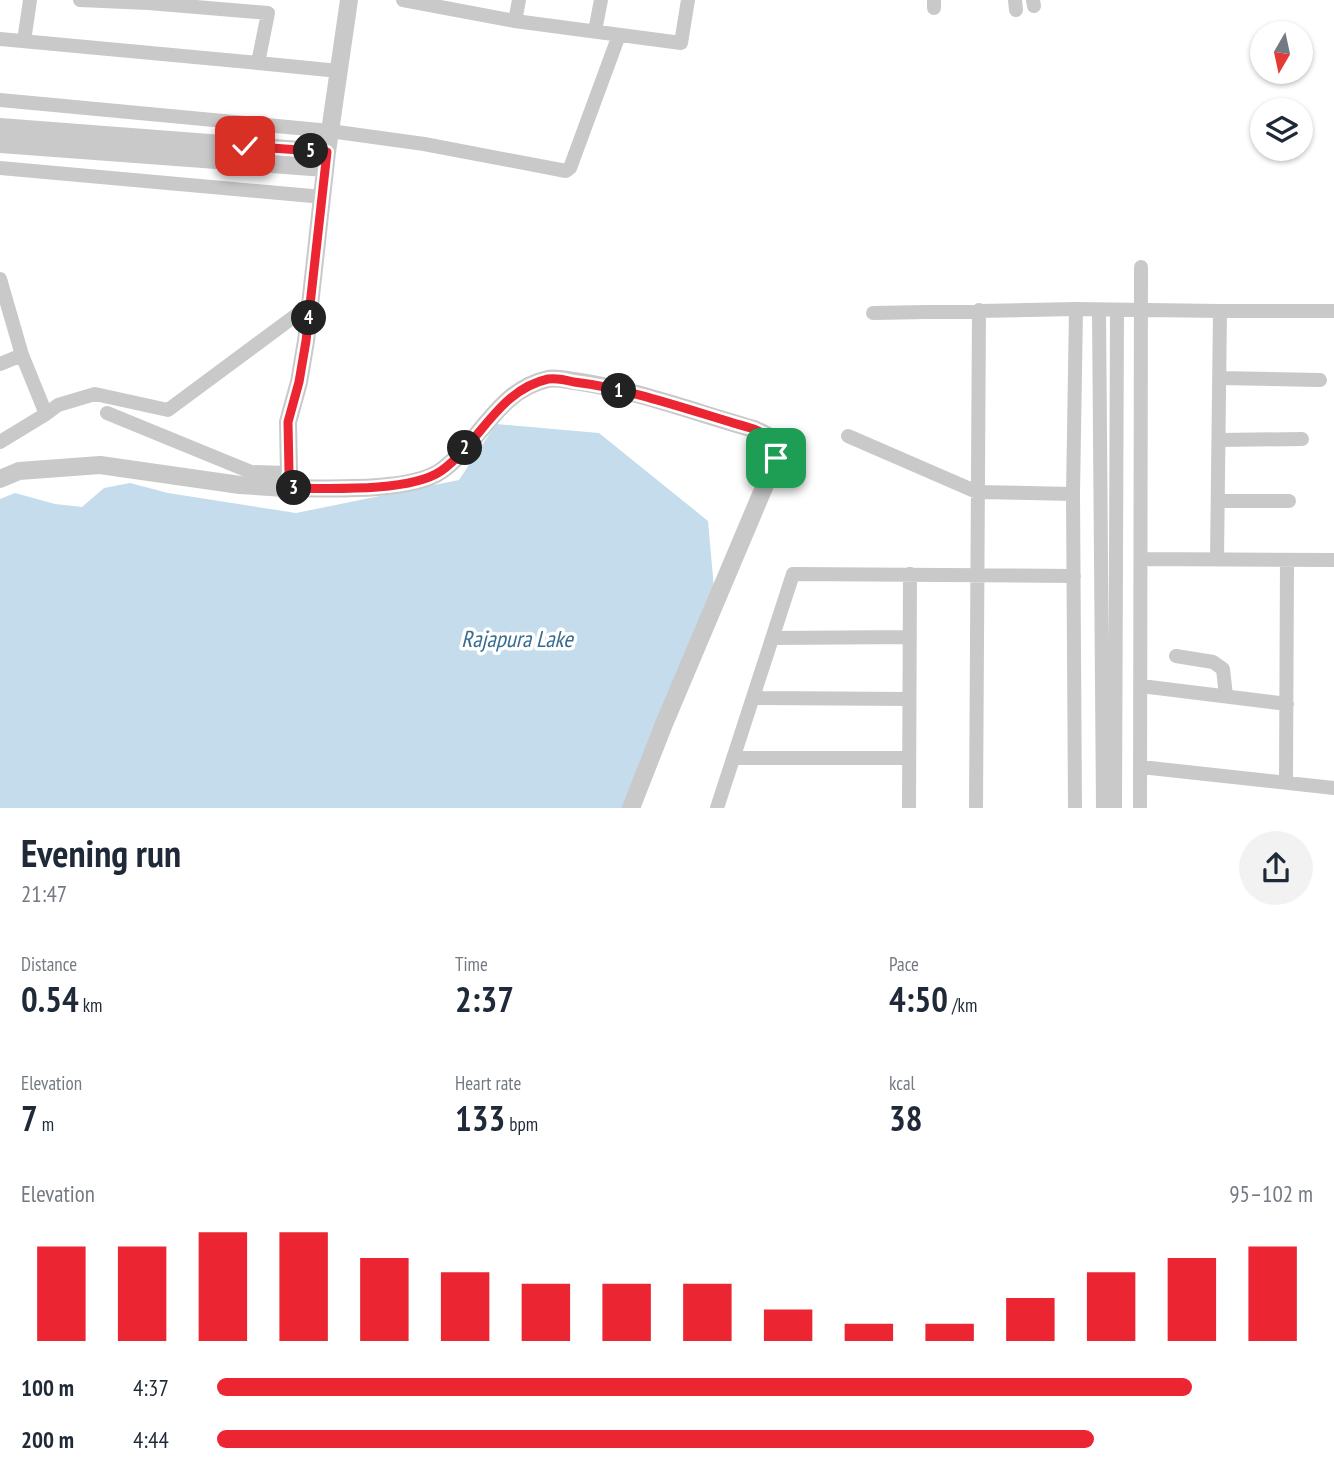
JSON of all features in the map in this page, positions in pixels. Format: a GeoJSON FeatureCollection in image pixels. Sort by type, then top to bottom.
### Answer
{"type":"FeatureCollection","features":[{"type":"Feature","properties":{"kind":"street"},"geometry":{"type":"LineString","coordinates":[[24,41],[30,0]]}},
{"type":"Feature","properties":{"kind":"street"},"geometry":{"type":"LineString","coordinates":[[80,0],[147,1],[268,13],[258,63]]}},
{"type":"Feature","properties":{"kind":"street"},"geometry":{"type":"LineString","coordinates":[[287,481],[288,422],[299,382],[311,304],[326,160],[349,0]]}},
{"type":"Feature","properties":{"kind":"street"},"geometry":{"type":"LineString","coordinates":[[403,0],[440,3],[515,21],[681,44],[688,0]]}},
{"type":"Feature","properties":{"kind":"street"},"geometry":{"type":"LineString","coordinates":[[515,21],[519,0]]}},
{"type":"Feature","properties":{"kind":"street"},"geometry":{"type":"LineString","coordinates":[[595,31],[601,0]]}},
{"type":"Feature","properties":{"kind":"street"},"geometry":{"type":"LineString","coordinates":[[0,100],[330,131],[424,144],[566,171],[570,168],[619,35]]}},
{"type":"Feature","properties":{"kind":"street"},"geometry":{"type":"LineString","coordinates":[[0,40],[339,71]]}},
{"type":"Feature","properties":{"kind":"street"},"geometry":{"type":"LineString","coordinates":[[0,127],[326,160]]}},
{"type":"Feature","properties":{"kind":"street"},"geometry":{"type":"LineString","coordinates":[[0,144],[326,160]]}},
{"type":"Feature","properties":{"kind":"street"},"geometry":{"type":"LineString","coordinates":[[0,168],[323,197]]}},
{"type":"Feature","properties":{"kind":"street"},"geometry":{"type":"LineString","coordinates":[[1140,808],[1141,267]]}},
{"type":"Feature","properties":{"kind":"street"},"geometry":{"type":"LineString","coordinates":[[0,279],[22,355],[46,414]]}},
{"type":"Feature","properties":{"kind":"street"},"geometry":{"type":"LineString","coordinates":[[0,442],[58,405],[95,394],[168,410],[311,304]]}},
{"type":"Feature","properties":{"kind":"street"},"geometry":{"type":"LineString","coordinates":[[1075,808],[1073,494],[1076,309]]}},
{"type":"Feature","properties":{"kind":"street"},"geometry":{"type":"LineString","coordinates":[[873,313],[1076,309],[1334,311]]}},
{"type":"Feature","properties":{"kind":"street"},"geometry":{"type":"LineString","coordinates":[[976,808],[979,310]]}},
{"type":"Feature","properties":{"kind":"street"},"geometry":{"type":"LineString","coordinates":[[1099,310],[1103,808]]}},
{"type":"Feature","properties":{"kind":"street"},"geometry":{"type":"LineString","coordinates":[[1115,808],[1117,310]]}},
{"type":"Feature","properties":{"kind":"street"},"geometry":{"type":"LineString","coordinates":[[1217,559],[1220,311]]}},
{"type":"Feature","properties":{"kind":"street"},"geometry":{"type":"LineString","coordinates":[[0,364],[22,355]]}},
{"type":"Feature","properties":{"kind":"street"},"geometry":{"type":"LineString","coordinates":[[107,413],[251,472],[287,481],[359,488],[415,482],[440,472],[463,452],[490,417],[524,387],[551,378],[595,384],[754,429],[772,438],[778,447],[776,458],[631,808]]}},
{"type":"Feature","properties":{"kind":"street"},"geometry":{"type":"LineString","coordinates":[[1219,378],[1320,380]]}},
{"type":"Feature","properties":{"kind":"street"},"geometry":{"type":"LineString","coordinates":[[848,436],[977,492],[1073,494]]}},
{"type":"Feature","properties":{"kind":"street"},"geometry":{"type":"LineString","coordinates":[[1219,440],[1302,439]]}},
{"type":"Feature","properties":{"kind":"street"},"geometry":{"type":"LineString","coordinates":[[0,478],[19,471],[100,465],[240,485],[287,481]]}},
{"type":"Feature","properties":{"kind":"street"},"geometry":{"type":"LineString","coordinates":[[1217,501],[1289,501]]}},
{"type":"Feature","properties":{"kind":"street"},"geometry":{"type":"LineString","coordinates":[[1141,559],[1334,560]]}},
{"type":"Feature","properties":{"kind":"street"},"geometry":{"type":"LineString","coordinates":[[1286,782],[1287,560]]}},
{"type":"Feature","properties":{"kind":"street"},"geometry":{"type":"LineString","coordinates":[[718,808],[793,574],[1074,576]]}},
{"type":"Feature","properties":{"kind":"street"},"geometry":{"type":"LineString","coordinates":[[909,808],[910,574]]}},
{"type":"Feature","properties":{"kind":"street"},"geometry":{"type":"LineString","coordinates":[[772,638],[910,637]]}},
{"type":"Feature","properties":{"kind":"street"},"geometry":{"type":"LineString","coordinates":[[1176,656],[1213,662],[1223,669],[1226,696]]}},
{"type":"Feature","properties":{"kind":"street"},"geometry":{"type":"LineString","coordinates":[[1141,686],[1287,704]]}},
{"type":"Feature","properties":{"kind":"street"},"geometry":{"type":"LineString","coordinates":[[753,698],[909,699]]}},
{"type":"Feature","properties":{"kind":"street"},"geometry":{"type":"LineString","coordinates":[[733,758],[909,758]]}},
{"type":"Feature","properties":{"kind":"street"},"geometry":{"type":"LineString","coordinates":[[1141,767],[1334,788]]}},
{"type":"Feature","properties":{"kind":"water","name":"Rajapura Lake"},"geometry":{"type":"Polygon","coordinates":[[[496,424],[599,433],[708,521],[716,611],[633,808],[0,808],[0,499],[15,493],[55,504],[82,507],[104,488],[130,483],[168,493],[296,513],[459,480],[496,424]]]}},
{"type":"Feature","properties":{"kind":"route"},"geometry":{"type":"LineString","coordinates":[[245,146],[327,152],[306,341],[288,422],[289,473],[284,488],[359,488],[415,482],[440,472],[463,452],[490,417],[524,387],[551,378],[595,384],[754,429],[772,438],[778,447],[776,458]]}}]}
